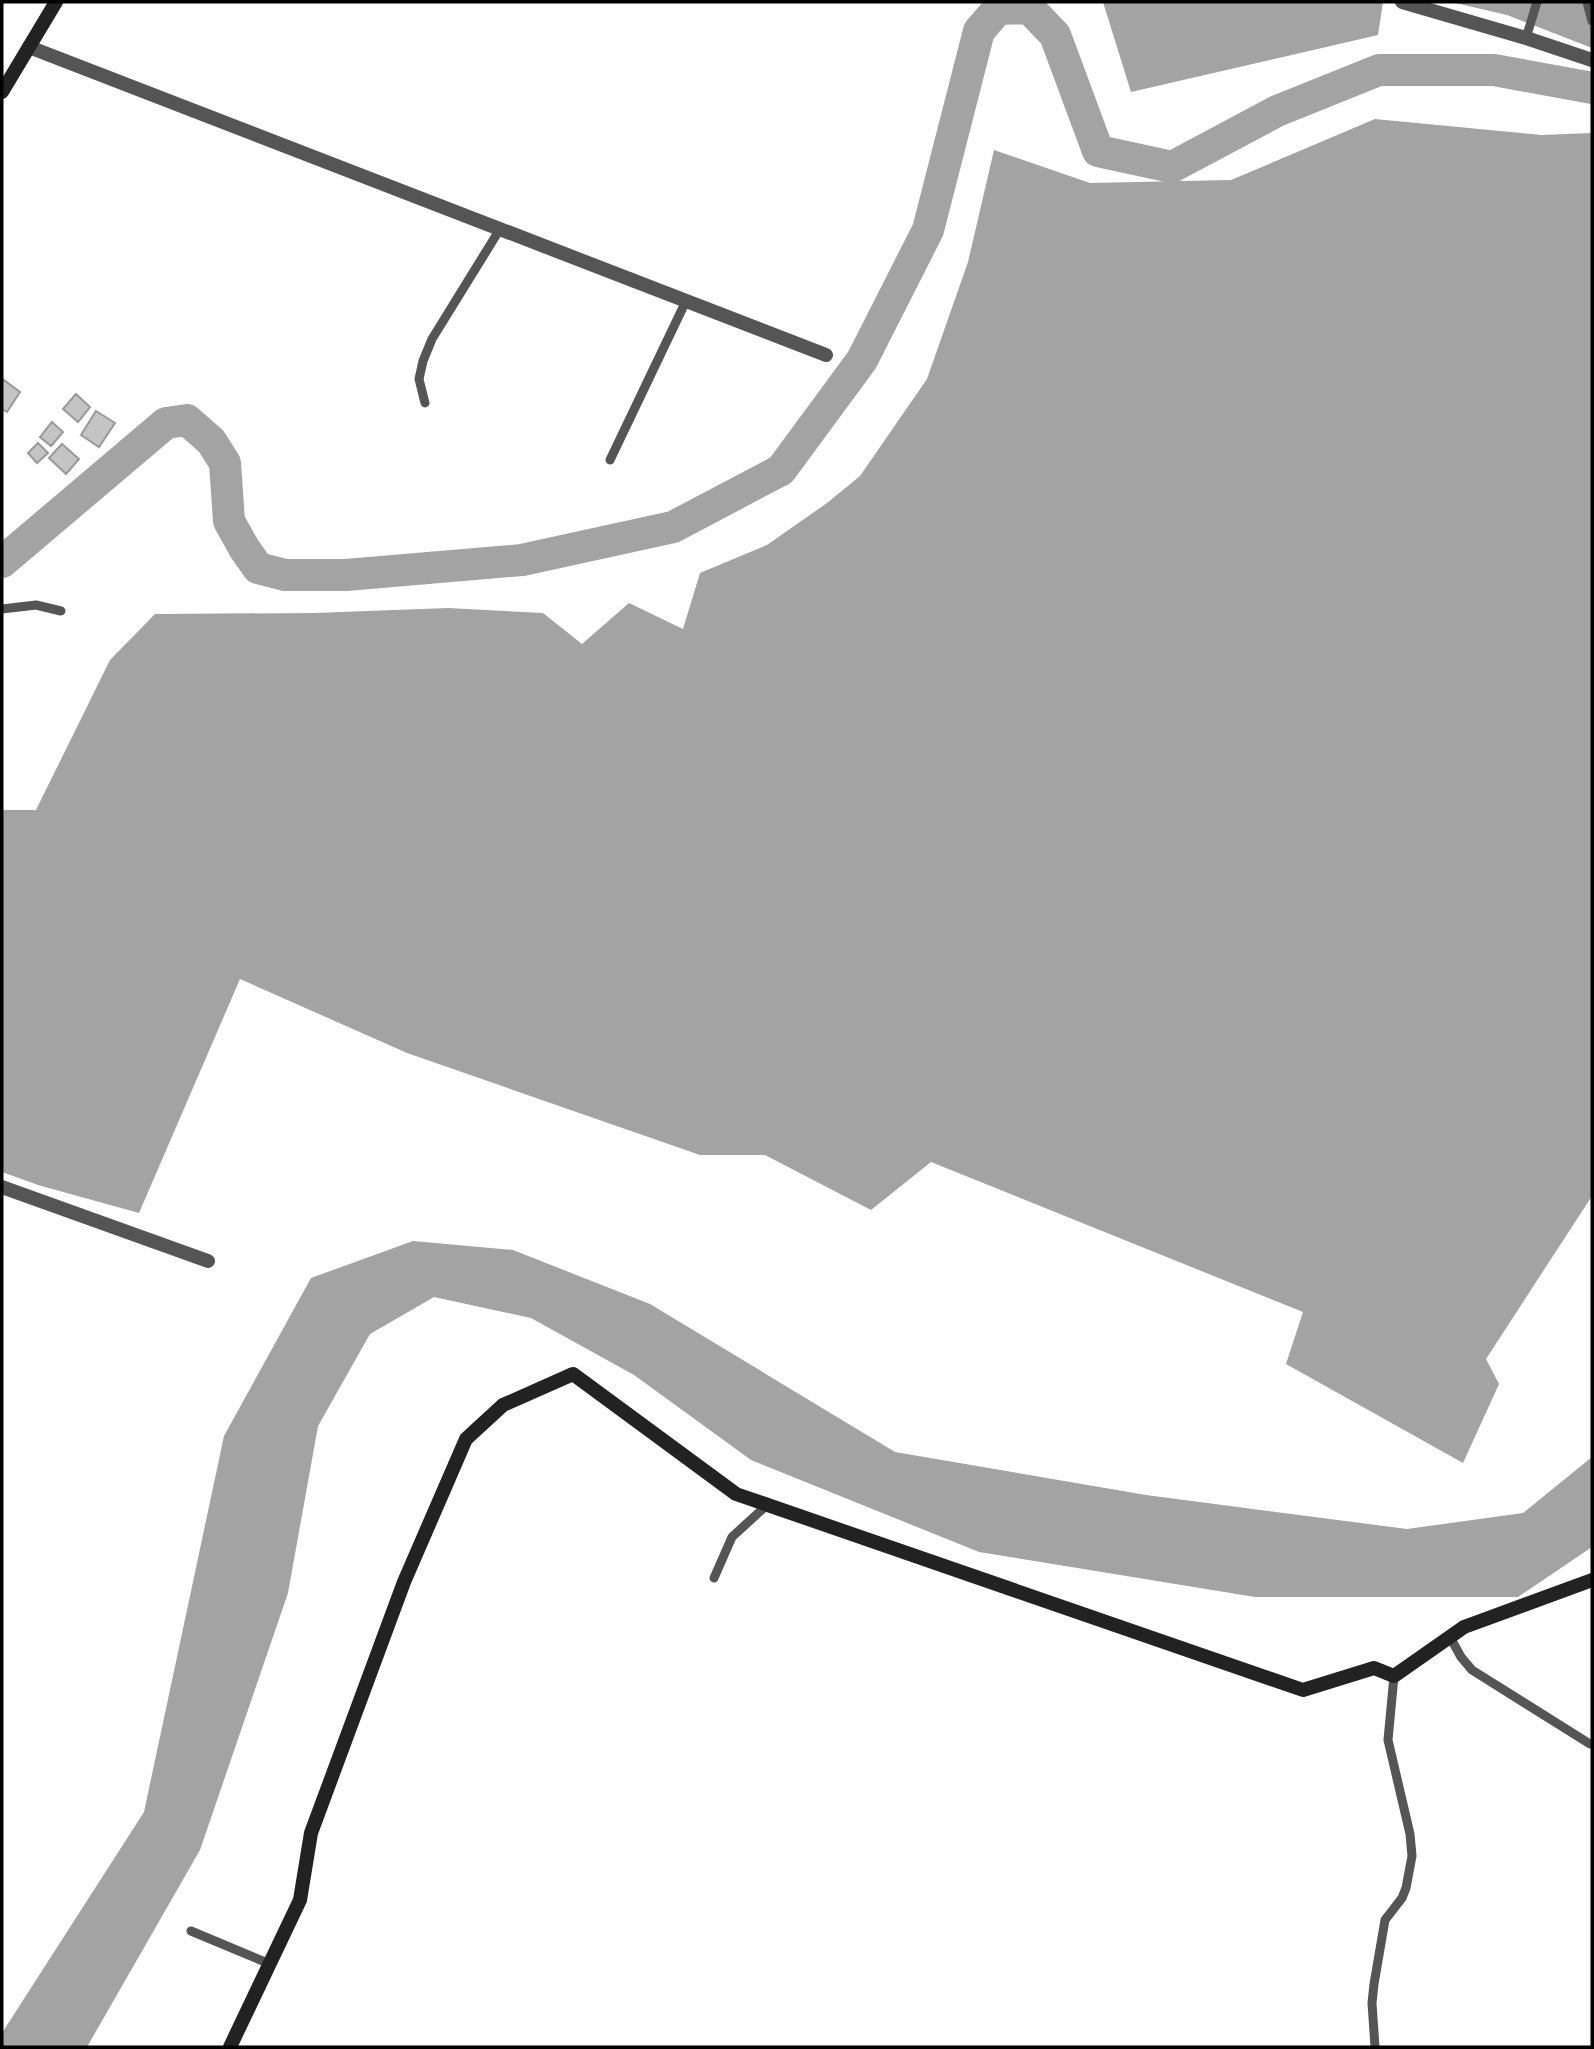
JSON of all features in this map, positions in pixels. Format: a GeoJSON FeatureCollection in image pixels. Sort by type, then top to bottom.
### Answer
{"type":"FeatureCollection","features":[{"type":"Feature","properties":{"kind":"street"},"geometry":{"type":"LineString","coordinates":[[2,92],[56,2]]}},
{"type":"Feature","properties":{"kind":"street"},"geometry":{"type":"LineString","coordinates":[[1402,2],[1528,33],[1592,60]]}},
{"type":"Feature","properties":{"kind":"street"},"geometry":{"type":"LineString","coordinates":[[29,47],[826,355]]}},
{"type":"Feature","properties":{"kind":"street"},"geometry":{"type":"LineString","coordinates":[[2,1187],[208,1261]]}},
{"type":"Feature","properties":{"kind":"street"},"geometry":{"type":"LineString","coordinates":[[230,2047],[300,1900],[311,1833],[404,1581],[466,1439],[503,1405],[573,1374],[736,1494],[1303,1690],[1374,1668],[1394,1676],[1464,1627],[1592,1580]]}},
{"type":"Feature","properties":{"kind":"lane"},"geometry":{"type":"LineString","coordinates":[[1528,33],[1536,2]]}},
{"type":"Feature","properties":{"kind":"lane"},"geometry":{"type":"LineString","coordinates":[[1587,2],[1592,21]]}},
{"type":"Feature","properties":{"kind":"lane"},"geometry":{"type":"LineString","coordinates":[[425,403],[419,379],[432,339],[500,229]]}},
{"type":"Feature","properties":{"kind":"lane"},"geometry":{"type":"LineString","coordinates":[[610,460],[687,301]]}},
{"type":"Feature","properties":{"kind":"lane"},"geometry":{"type":"LineString","coordinates":[[2,609],[36,605],[61,611]]}},
{"type":"Feature","properties":{"kind":"lane"},"geometry":{"type":"LineString","coordinates":[[713,1578],[733,1537],[767,1505]]}},
{"type":"Feature","properties":{"kind":"lane"},"geometry":{"type":"LineString","coordinates":[[1450,1637],[1472,1670],[1590,1744]]}},
{"type":"Feature","properties":{"kind":"lane"},"geometry":{"type":"LineString","coordinates":[[1375,2047],[1374,1984],[1385,1920],[1402,1898],[1412,1856],[1410,1834],[1388,1740],[1394,1676]]}},
{"type":"Feature","properties":{"kind":"lane"},"geometry":{"type":"LineString","coordinates":[[191,1931],[270,1964]]}},
{"type":"Feature","properties":{"kind":"shaded area"},"geometry":{"type":"Polygon","coordinates":[[[1103,2],[1383,2],[1378,35],[1131,92],[1103,2]]]}},
{"type":"Feature","properties":{"kind":"shaded area"},"geometry":{"type":"Polygon","coordinates":[[[1451,2],[1592,2],[1592,48],[1507,15],[1451,2]]]}},
{"type":"Feature","properties":{"kind":"shaded area"},"geometry":{"type":"Polygon","coordinates":[[[1375,119],[1541,135],[1592,133],[1592,1196],[1486,1359],[1499,1384],[1463,1463],[1286,1364],[1303,1312],[931,1162],[871,1210],[765,1155],[700,1155],[407,1053],[240,979],[139,1213],[38,1185],[2,1172],[2,810],[36,810],[110,660],[155,614],[314,613],[448,608],[543,613],[582,644],[629,603],[683,629],[700,573],[767,545],[860,476],[927,379],[968,262],[994,150],[1090,183],[1231,180],[1375,119]]]}},
{"type":"Feature","properties":{"kind":"shaded area"},"geometry":{"type":"Polygon","coordinates":[[[413,1241],[513,1250],[650,1304],[895,1452],[1146,1495],[1407,1529],[1523,1513],[1592,1457],[1592,1547],[1518,1597],[1255,1597],[979,1552],[751,1460],[634,1375],[531,1318],[434,1297],[370,1334],[318,1426],[288,1593],[200,1850],[87,2047],[2,2047],[2,2033],[144,1812],[224,1436],[311,1278],[413,1241]]]}},
{"type":"Feature","properties":{"kind":"building"},"geometry":{"type":"Polygon","coordinates":[[[4,380],[20,392],[7,412],[2,409],[4,380]]]}},
{"type":"Feature","properties":{"kind":"building"},"geometry":{"type":"Polygon","coordinates":[[[76,394],[90,407],[78,422],[63,409],[76,394]]]}},
{"type":"Feature","properties":{"kind":"building"},"geometry":{"type":"Polygon","coordinates":[[[96,411],[115,423],[99,447],[81,435],[96,411]]]}},
{"type":"Feature","properties":{"kind":"building"},"geometry":{"type":"Polygon","coordinates":[[[52,422],[63,432],[51,446],[40,437],[52,422]]]}},
{"type":"Feature","properties":{"kind":"building"},"geometry":{"type":"Polygon","coordinates":[[[38,443],[48,453],[37,463],[28,453],[38,443]]]}},
{"type":"Feature","properties":{"kind":"building"},"geometry":{"type":"Polygon","coordinates":[[[62,444],[79,459],[66,474],[49,458],[62,444]]]}},
{"type":"Feature","properties":{"kind":"waterway"},"geometry":{"type":"LineString","coordinates":[[2,562],[166,423],[187,420],[211,441],[225,463],[229,521],[244,548],[258,568],[285,575],[346,575],[522,560],[673,527],[781,470],[862,360],[928,230],[979,31],[998,9],[1029,8],[1055,35],[1098,151],[1172,167],[1277,111],[1379,70],[1494,70],[1592,88]]}}]}
